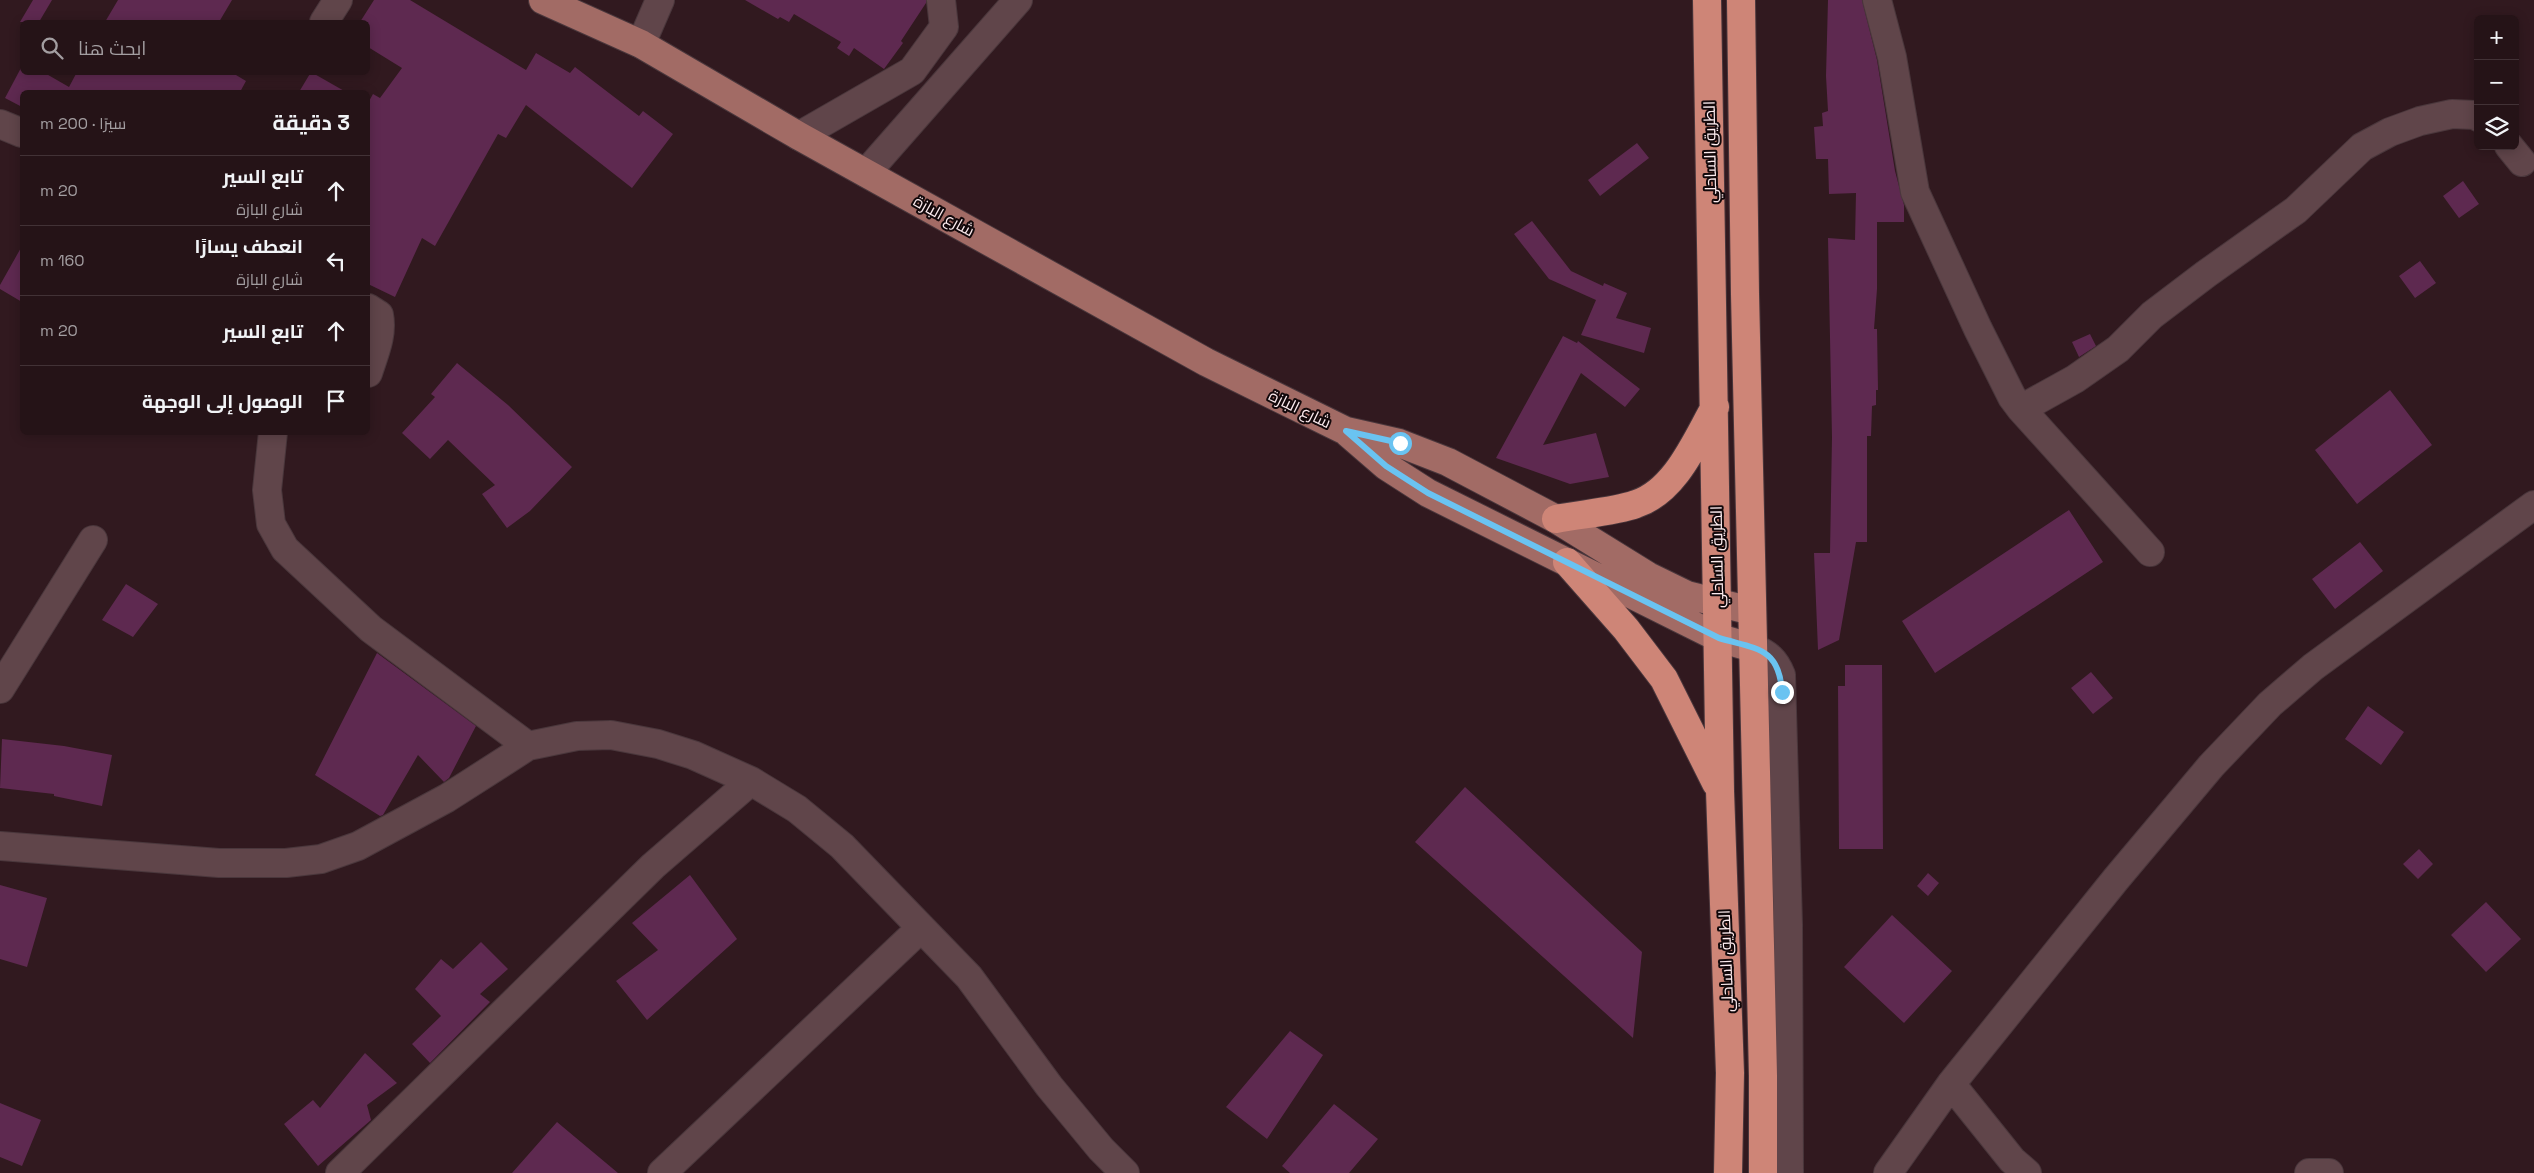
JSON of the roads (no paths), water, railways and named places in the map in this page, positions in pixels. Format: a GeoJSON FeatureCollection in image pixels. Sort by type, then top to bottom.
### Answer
{"type":"FeatureCollection","features":[{"type":"Feature","properties":{"kind":"highway","name":"الطريق الساحلي"},"geometry":{"type":"LineString","coordinates":[[1707,0],[1716,407],[1720,791],[1730,1073],[1728,1173]]}},
{"type":"Feature","properties":{"kind":"highway","name":"الطريق الساحلي"},"geometry":{"type":"LineString","coordinates":[[1741,0],[1744,294],[1763,1173]]}},
{"type":"Feature","properties":{"kind":"highway"},"geometry":{"type":"LineString","coordinates":[[1556,519],[1636,504],[1656,494],[1672,478],[1716,407]]}},
{"type":"Feature","properties":{"kind":"highway"},"geometry":{"type":"LineString","coordinates":[[1567,562],[1626,629],[1664,679],[1720,791]]}},
{"type":"Feature","properties":{"kind":"main road","name":"شارع البازة"},"geometry":{"type":"LineString","coordinates":[[543,0],[642,44],[799,136],[1206,362],[1346,431],[1400,443],[1448,462],[1556,519],[1648,576],[1687,595],[1717,604],[1752,610]]}},
{"type":"Feature","properties":{"kind":"main road","name":"شارع البازة"},"geometry":{"type":"LineString","coordinates":[[1346,431],[1386,466],[1428,493],[1719,638],[1753,648]]}},
{"type":"Feature","properties":{"kind":"street"},"geometry":{"type":"LineString","coordinates":[[325,20],[338,0]]}},
{"type":"Feature","properties":{"kind":"street"},"geometry":{"type":"LineString","coordinates":[[642,44],[660,0]]}},
{"type":"Feature","properties":{"kind":"street"},"geometry":{"type":"LineString","coordinates":[[799,136],[912,71],[944,27],[941,0]]}},
{"type":"Feature","properties":{"kind":"street"},"geometry":{"type":"LineString","coordinates":[[866,173],[1018,0]]}},
{"type":"Feature","properties":{"kind":"street"},"geometry":{"type":"LineString","coordinates":[[1877,0],[1892,57],[1916,192],[1978,329],[2012,397],[2021,409],[2150,552]]}},
{"type":"Feature","properties":{"kind":"street"},"geometry":{"type":"LineString","coordinates":[[2021,409],[2075,379],[2118,348],[2152,315],[2296,210],[2362,147],[2390,132],[2420,121],[2452,114],[2474,115]]}},
{"type":"Feature","properties":{"kind":"street"},"geometry":{"type":"LineString","coordinates":[[0,124],[20,131]]}},
{"type":"Feature","properties":{"kind":"street"},"geometry":{"type":"LineString","coordinates":[[370,309],[379,315],[381,325],[380,335],[370,368]]}},
{"type":"Feature","properties":{"kind":"street"},"geometry":{"type":"LineString","coordinates":[[273,435],[267,490],[272,524],[285,549],[371,629],[528,746]]}},
{"type":"Feature","properties":{"kind":"street"},"geometry":{"type":"LineString","coordinates":[[1888,1173],[1952,1084],[2116,879],[2211,766],[2270,704],[2313,667],[2534,505]]}},
{"type":"Feature","properties":{"kind":"street"},"geometry":{"type":"LineString","coordinates":[[0,689],[93,540]]}},
{"type":"Feature","properties":{"kind":"street"},"geometry":{"type":"LineString","coordinates":[[1753,648],[1767,654],[1776,663],[1780,675],[1788,925],[1790,1173]]}},
{"type":"Feature","properties":{"kind":"street"},"geometry":{"type":"LineString","coordinates":[[0,846],[219,863],[286,863],[321,859],[358,846],[448,798],[528,746],[577,736],[612,735],[658,744],[693,756],[751,781],[797,809],[842,846],[969,977],[1055,1093],[1101,1150],[1125,1173]]}},
{"type":"Feature","properties":{"kind":"street"},"geometry":{"type":"LineString","coordinates":[[340,1173],[653,866],[751,781]]}},
{"type":"Feature","properties":{"kind":"street"},"geometry":{"type":"LineString","coordinates":[[662,1173],[921,928]]}},
{"type":"Feature","properties":{"kind":"street"},"geometry":{"type":"LineString","coordinates":[[1952,1084],[2012,1160],[2027,1173]]}},
{"type":"Feature","properties":{"kind":"street"},"geometry":{"type":"LineString","coordinates":[[2309,1173],[2329,1173]]}}]}
